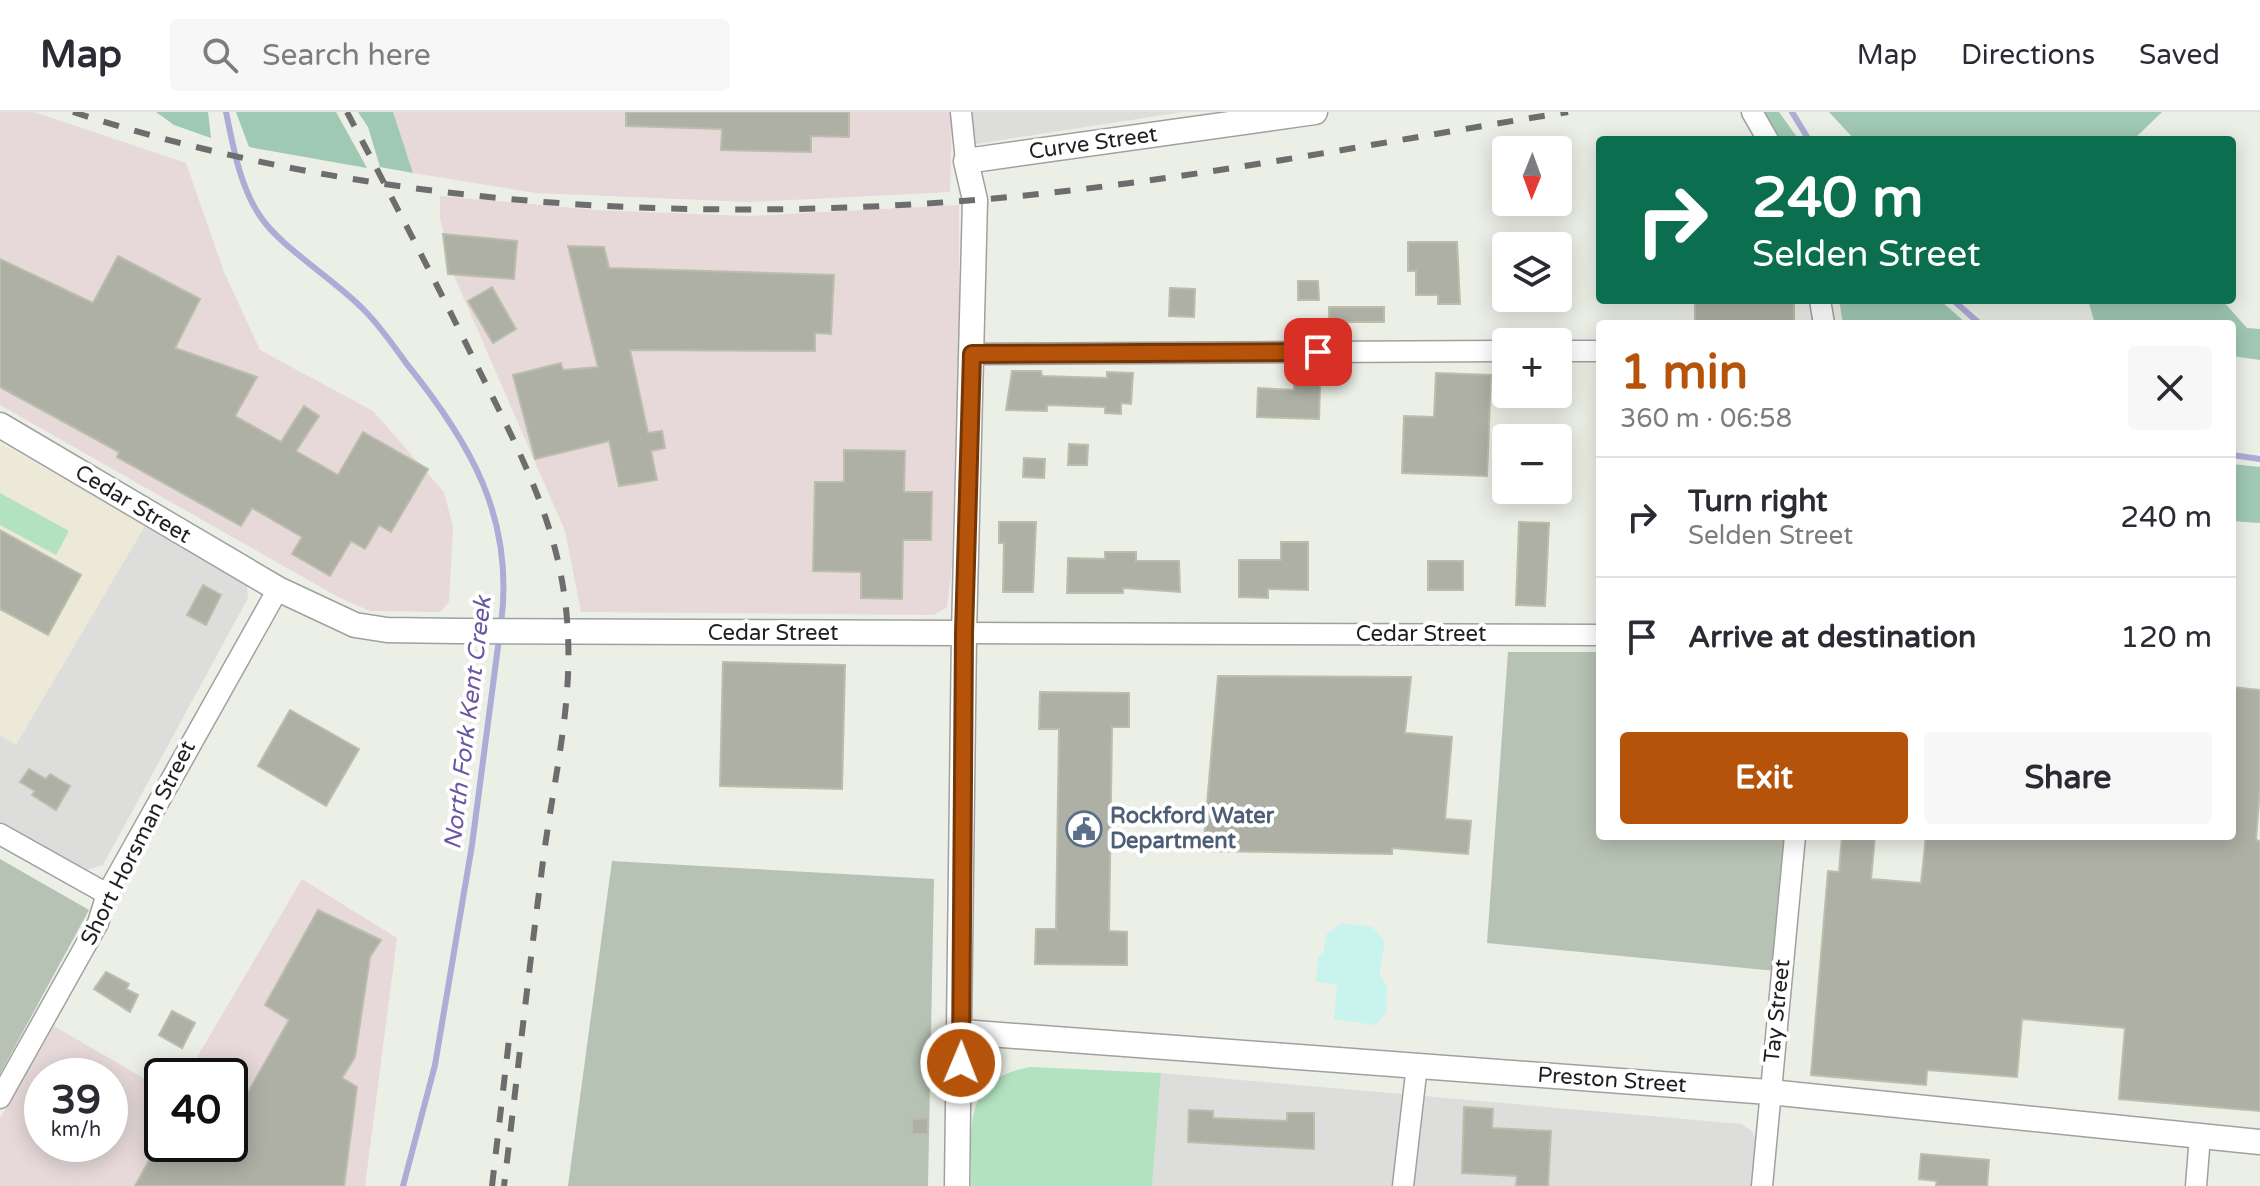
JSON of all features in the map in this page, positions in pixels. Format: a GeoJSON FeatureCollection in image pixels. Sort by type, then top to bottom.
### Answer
{"type":"FeatureCollection","features":[{"type":"Feature","properties":{"kind":"street"},"geometry":{"type":"LineString","coordinates":[[957,1186],[962,1032],[964,633],[975,200],[966,161],[961,112]]}},
{"type":"Feature","properties":{"kind":"street","name":"Curve Street"},"geometry":{"type":"LineString","coordinates":[[966,161],[1315,112]]}},
{"type":"Feature","properties":{"kind":"street"},"geometry":{"type":"LineString","coordinates":[[1752,112],[1766,136]]}},
{"type":"Feature","properties":{"kind":"street"},"geometry":{"type":"LineString","coordinates":[[972,354],[1492,351]]}},
{"type":"Feature","properties":{"kind":"street"},"geometry":{"type":"LineString","coordinates":[[1572,351],[1596,351]]}},
{"type":"Feature","properties":{"kind":"street","name":"Cedar Street"},"geometry":{"type":"LineString","coordinates":[[0,425],[278,589],[355,625],[387,630],[1596,635]]}},
{"type":"Feature","properties":{"kind":"street","name":"Short Horsman Street"},"geometry":{"type":"LineString","coordinates":[[0,1098],[98,923],[107,894],[278,589]]}},
{"type":"Feature","properties":{"kind":"street"},"geometry":{"type":"LineString","coordinates":[[0,834],[107,894]]}},
{"type":"Feature","properties":{"kind":"street","name":"Tay Street"},"geometry":{"type":"LineString","coordinates":[[1762,1186],[1795,840]]}},
{"type":"Feature","properties":{"kind":"street","name":"Preston Street"},"geometry":{"type":"LineString","coordinates":[[962,1032],[1769,1092],[2260,1142]]}},
{"type":"Feature","properties":{"kind":"street"},"geometry":{"type":"LineString","coordinates":[[1403,1186],[1417,1065]]}},
{"type":"Feature","properties":{"kind":"street"},"geometry":{"type":"LineString","coordinates":[[2196,1186],[2200,1136]]}},
{"type":"Feature","properties":{"kind":"shaded area"},"geometry":{"type":"Polygon","coordinates":[[[0,112],[34,112],[186,163],[224,272],[260,350],[373,411],[444,492],[453,527],[449,602],[440,612],[370,611],[338,597],[0,405],[0,112]]]}},
{"type":"Feature","properties":{"kind":"shaded area"},"geometry":{"type":"Polygon","coordinates":[[[393,112],[952,112],[950,192],[750,202],[536,193],[413,173],[393,112]]]}},
{"type":"Feature","properties":{"kind":"shaded area"},"geometry":{"type":"Polygon","coordinates":[[[971,112],[1183,112],[976,144],[972,137],[971,112]]]}},
{"type":"Feature","properties":{"kind":"shaded area"},"geometry":{"type":"Polygon","coordinates":[[[440,196],[597,210],[748,216],[959,205],[959,359],[952,565],[947,607],[934,615],[581,612],[565,531],[455,278],[440,218],[440,196]]]}},
{"type":"Feature","properties":{"kind":"shaded area"},"geometry":{"type":"Polygon","coordinates":[[[0,446],[146,524],[16,745],[0,735],[0,446]]]}},
{"type":"Feature","properties":{"kind":"shaded area"},"geometry":{"type":"Polygon","coordinates":[[[146,524],[235,573],[247,585],[248,598],[103,865],[83,871],[0,823],[0,735],[16,744],[146,524]]]}},
{"type":"Feature","properties":{"kind":"shaded area"},"geometry":{"type":"Polygon","coordinates":[[[1508,652],[1596,652],[1596,840],[1787,840],[1776,971],[1487,943],[1508,652]]]}},
{"type":"Feature","properties":{"kind":"shaded area"},"geometry":{"type":"Polygon","coordinates":[[[0,859],[89,910],[0,1074],[0,859]]]}},
{"type":"Feature","properties":{"kind":"shaded area"},"geometry":{"type":"Polygon","coordinates":[[[612,861],[934,879],[928,1186],[568,1186],[612,861]]]}},
{"type":"Feature","properties":{"kind":"shaded area"},"geometry":{"type":"Polygon","coordinates":[[[302,879],[397,938],[365,1186],[0,1186],[0,1118],[24,1077],[24,1162],[128,1162],[128,1069],[144,1078],[144,1162],[248,1162],[248,1058],[197,1058],[302,879]]]}},
{"type":"Feature","properties":{"kind":"shaded area"},"geometry":{"type":"Polygon","coordinates":[[[1342,923],[1372,927],[1385,941],[1379,975],[1387,985],[1386,1013],[1375,1025],[1334,1019],[1337,985],[1316,982],[1318,957],[1324,952],[1326,935],[1342,923]]]}},
{"type":"Feature","properties":{"kind":"shaded area"},"geometry":{"type":"Polygon","coordinates":[[[54,1026],[109,1058],[35,1058],[54,1026]]]}},
{"type":"Feature","properties":{"kind":"shaded area"},"geometry":{"type":"Polygon","coordinates":[[[1161,1073],[1741,1124],[1752,1131],[1757,1142],[1755,1186],[1152,1186],[1161,1073]]]}},
{"type":"Feature","properties":{"kind":"green space"},"geometry":{"type":"Polygon","coordinates":[[[156,112],[208,112],[211,138],[174,125],[156,112]]]}},
{"type":"Feature","properties":{"kind":"green space"},"geometry":{"type":"Polygon","coordinates":[[[236,112],[336,112],[367,168],[249,147],[236,112]]]}},
{"type":"Feature","properties":{"kind":"green space"},"geometry":{"type":"Polygon","coordinates":[[[358,112],[393,112],[413,173],[380,167],[368,127],[358,112]]]}},
{"type":"Feature","properties":{"kind":"green space"},"geometry":{"type":"Polygon","coordinates":[[[1763,112],[1779,112],[1796,136],[1774,136],[1763,112]]]}},
{"type":"Feature","properties":{"kind":"green space"},"geometry":{"type":"Polygon","coordinates":[[[1829,112],[2162,112],[2137,136],[1851,136],[1829,112]]]}},
{"type":"Feature","properties":{"kind":"green space"},"geometry":{"type":"Polygon","coordinates":[[[1840,304],[1944,304],[1962,320],[1842,320],[1840,304]]]}},
{"type":"Feature","properties":{"kind":"green space"},"geometry":{"type":"Polygon","coordinates":[[[2089,304],[2226,304],[2247,328],[2260,329],[2260,360],[2236,357],[2236,320],[2094,320],[2089,304]]]}},
{"type":"Feature","properties":{"kind":"green space"},"geometry":{"type":"Polygon","coordinates":[[[2236,464],[2260,467],[2260,523],[2236,521],[2236,464]]]}},
{"type":"Feature","properties":{"kind":"green space"},"geometry":{"type":"Polygon","coordinates":[[[0,493],[69,531],[56,555],[0,525],[0,493]]]}},
{"type":"Feature","properties":{"kind":"green space"},"geometry":{"type":"Polygon","coordinates":[[[1031,1067],[1161,1073],[1152,1186],[971,1186],[972,1126],[981,1095],[1008,1073],[1031,1067]]]}},
{"type":"Feature","properties":{"kind":"building"},"geometry":{"type":"Polygon","coordinates":[[[626,112],[849,112],[849,137],[811,136],[811,152],[721,150],[722,129],[626,126],[626,112]]]}},
{"type":"Feature","properties":{"kind":"building"},"geometry":{"type":"Polygon","coordinates":[[[443,234],[517,241],[514,279],[448,274],[443,234]]]}},
{"type":"Feature","properties":{"kind":"building"},"geometry":{"type":"Polygon","coordinates":[[[1408,242],[1457,242],[1460,304],[1438,304],[1438,295],[1416,295],[1416,271],[1408,271],[1408,242]]]}},
{"type":"Feature","properties":{"kind":"building"},"geometry":{"type":"Polygon","coordinates":[[[568,246],[604,247],[609,268],[834,275],[831,334],[815,333],[815,351],[630,350],[648,433],[662,431],[665,448],[651,451],[657,480],[619,486],[609,441],[535,459],[513,375],[561,363],[563,370],[598,367],[568,246]]]}},
{"type":"Feature","properties":{"kind":"building"},"geometry":{"type":"Polygon","coordinates":[[[118,256],[200,299],[175,348],[257,377],[235,416],[281,442],[304,406],[319,416],[296,451],[338,475],[363,432],[428,469],[391,532],[379,525],[365,549],[351,541],[330,576],[292,554],[302,537],[252,508],[241,526],[117,457],[119,452],[0,387],[0,259],[93,303],[118,256]]]}},
{"type":"Feature","properties":{"kind":"building"},"geometry":{"type":"Polygon","coordinates":[[[1298,281],[1318,281],[1319,300],[1298,300],[1298,281]]]}},
{"type":"Feature","properties":{"kind":"building"},"geometry":{"type":"Polygon","coordinates":[[[492,287],[516,329],[493,343],[468,301],[492,287]]]}},
{"type":"Feature","properties":{"kind":"building"},"geometry":{"type":"Polygon","coordinates":[[[1170,288],[1195,289],[1194,317],[1169,316],[1170,288]]]}},
{"type":"Feature","properties":{"kind":"building"},"geometry":{"type":"Polygon","coordinates":[[[1695,304],[1794,304],[1794,320],[1695,320],[1695,304]]]}},
{"type":"Feature","properties":{"kind":"building"},"geometry":{"type":"Polygon","coordinates":[[[1329,307],[1384,307],[1384,322],[1329,322],[1329,307]]]}},
{"type":"Feature","properties":{"kind":"building"},"geometry":{"type":"Polygon","coordinates":[[[1012,371],[1041,371],[1042,376],[1107,378],[1107,372],[1133,373],[1131,404],[1121,403],[1121,414],[1105,413],[1105,407],[1047,405],[1047,411],[1006,410],[1012,371]]]}},
{"type":"Feature","properties":{"kind":"building"},"geometry":{"type":"Polygon","coordinates":[[[1436,373],[1491,375],[1487,476],[1402,473],[1404,416],[1434,417],[1436,373]]]}},
{"type":"Feature","properties":{"kind":"building"},"geometry":{"type":"Polygon","coordinates":[[[1294,383],[1320,384],[1319,419],[1257,417],[1258,388],[1294,390],[1294,383]]]}},
{"type":"Feature","properties":{"kind":"building"},"geometry":{"type":"Polygon","coordinates":[[[1069,444],[1088,445],[1087,465],[1068,465],[1069,444]]]}},
{"type":"Feature","properties":{"kind":"building"},"geometry":{"type":"Polygon","coordinates":[[[844,450],[905,451],[904,492],[932,492],[931,540],[903,540],[902,599],[861,598],[861,572],[813,571],[815,482],[844,482],[844,450]]]}},
{"type":"Feature","properties":{"kind":"building"},"geometry":{"type":"Polygon","coordinates":[[[1024,458],[1045,459],[1044,478],[1023,477],[1024,458]]]}},
{"type":"Feature","properties":{"kind":"building"},"geometry":{"type":"Polygon","coordinates":[[[999,522],[1036,522],[1033,592],[1003,592],[1004,543],[999,543],[999,522]]]}},
{"type":"Feature","properties":{"kind":"building"},"geometry":{"type":"Polygon","coordinates":[[[1519,522],[1549,523],[1545,606],[1516,605],[1519,522]]]}},
{"type":"Feature","properties":{"kind":"building"},"geometry":{"type":"Polygon","coordinates":[[[0,530],[81,575],[48,635],[0,609],[0,530]]]}},
{"type":"Feature","properties":{"kind":"building"},"geometry":{"type":"Polygon","coordinates":[[[1281,542],[1308,542],[1308,590],[1268,589],[1268,598],[1239,597],[1239,560],[1281,560],[1281,542]]]}},
{"type":"Feature","properties":{"kind":"building"},"geometry":{"type":"Polygon","coordinates":[[[1105,552],[1136,552],[1136,561],[1179,561],[1180,592],[1123,588],[1123,593],[1067,593],[1068,558],[1105,559],[1105,552]]]}},
{"type":"Feature","properties":{"kind":"building"},"geometry":{"type":"Polygon","coordinates":[[[1428,561],[1463,561],[1463,590],[1428,590],[1428,561]]]}},
{"type":"Feature","properties":{"kind":"building"},"geometry":{"type":"Polygon","coordinates":[[[203,585],[221,595],[206,625],[187,615],[203,585]]]}},
{"type":"Feature","properties":{"kind":"building"},"geometry":{"type":"Polygon","coordinates":[[[723,662],[845,665],[842,789],[720,786],[723,662]]]}},
{"type":"Feature","properties":{"kind":"building"},"geometry":{"type":"Polygon","coordinates":[[[1218,676],[1411,677],[1405,733],[1452,737],[1445,819],[1471,821],[1468,854],[1392,848],[1392,854],[1203,851],[1218,676]]]}},
{"type":"Feature","properties":{"kind":"building"},"geometry":{"type":"Polygon","coordinates":[[[2236,687],[2260,690],[2260,788],[2256,840],[2260,841],[2260,1111],[2119,1099],[2125,1028],[2022,1019],[2017,1077],[1927,1070],[1926,1085],[1811,1075],[1828,871],[1839,872],[1842,840],[1875,840],[1871,879],[1921,883],[1926,840],[2236,840],[2236,687]]]}},
{"type":"Feature","properties":{"kind":"building","name":"Rockford Water Department"},"geometry":{"type":"Polygon","coordinates":[[[1040,692],[1129,693],[1129,727],[1112,727],[1109,931],[1127,932],[1127,965],[1035,964],[1036,929],[1056,929],[1059,729],[1039,729],[1040,692]]]}},
{"type":"Feature","properties":{"kind":"building"},"geometry":{"type":"Polygon","coordinates":[[[290,710],[359,749],[326,806],[258,766],[290,710]]]}},
{"type":"Feature","properties":{"kind":"building"},"geometry":{"type":"Polygon","coordinates":[[[29,769],[46,779],[50,774],[70,786],[56,810],[32,795],[35,791],[20,782],[29,769]]]}},
{"type":"Feature","properties":{"kind":"building"},"geometry":{"type":"Polygon","coordinates":[[[318,910],[381,940],[370,957],[355,1057],[342,1078],[357,1087],[344,1186],[135,1186],[148,1162],[248,1162],[248,1092],[289,1020],[265,1005],[318,910]]]}},
{"type":"Feature","properties":{"kind":"building"},"geometry":{"type":"Polygon","coordinates":[[[106,972],[129,984],[126,989],[138,995],[130,1012],[94,989],[106,972]]]}},
{"type":"Feature","properties":{"kind":"building"},"geometry":{"type":"Polygon","coordinates":[[[172,1011],[195,1023],[182,1048],[159,1035],[172,1011]]]}},
{"type":"Feature","properties":{"kind":"building"},"geometry":{"type":"Polygon","coordinates":[[[1464,1107],[1493,1109],[1492,1128],[1551,1131],[1548,1186],[1516,1186],[1517,1176],[1462,1173],[1464,1107]]]}},
{"type":"Feature","properties":{"kind":"building"},"geometry":{"type":"Polygon","coordinates":[[[1189,1110],[1213,1111],[1213,1118],[1287,1121],[1287,1113],[1314,1113],[1314,1149],[1188,1142],[1189,1110]]]}},
{"type":"Feature","properties":{"kind":"building"},"geometry":{"type":"Polygon","coordinates":[[[928,1118],[928,1134],[912,1134],[912,1119],[928,1118]]]}},
{"type":"Feature","properties":{"kind":"building"},"geometry":{"type":"Polygon","coordinates":[[[1921,1154],[1989,1160],[1987,1186],[1936,1186],[1937,1181],[1919,1179],[1921,1154]]]}},
{"type":"Feature","properties":{"kind":"waterway","name":"North Fork Kent Creek"},"geometry":{"type":"LineString","coordinates":[[226,112],[242,179],[260,216],[281,240],[353,299],[375,322],[450,422],[468,452],[483,483],[501,550],[504,586],[501,624]]}},
{"type":"Feature","properties":{"kind":"waterway"},"geometry":{"type":"LineString","coordinates":[[1792,112],[1807,136]]}},
{"type":"Feature","properties":{"kind":"waterway"},"geometry":{"type":"LineString","coordinates":[[1958,304],[1976,320]]}},
{"type":"Feature","properties":{"kind":"waterway"},"geometry":{"type":"LineString","coordinates":[[2236,456],[2260,459]]}},
{"type":"Feature","properties":{"kind":"waterway","name":"North Fork Kent Creek"},"geometry":{"type":"LineString","coordinates":[[403,1186],[435,1065],[472,845],[499,639]]}},
{"type":"Feature","properties":{"kind":"railway"},"geometry":{"type":"LineString","coordinates":[[73,112],[182,143],[293,168],[406,187],[519,200],[633,207],[748,209],[862,207],[1049,193],[1272,162],[1568,112]]}},
{"type":"Feature","properties":{"kind":"railway"},"geometry":{"type":"LineString","coordinates":[[347,112],[523,461],[551,535],[565,601],[568,639],[565,712],[543,861],[504,1186]]}},
{"type":"Feature","properties":{"kind":"railway"},"geometry":{"type":"LineString","coordinates":[[492,1186],[510,1031]]}},
{"type":"Feature","properties":{"kind":"place","name":"Rockford Water Department"},"geometry":{"type":"Point","coordinates":[1084,829]}},
{"type":"Feature","properties":{"kind":"route"},"geometry":{"type":"LineString","coordinates":[[961,1063],[964,633],[972,354],[1318,352]]}}]}
